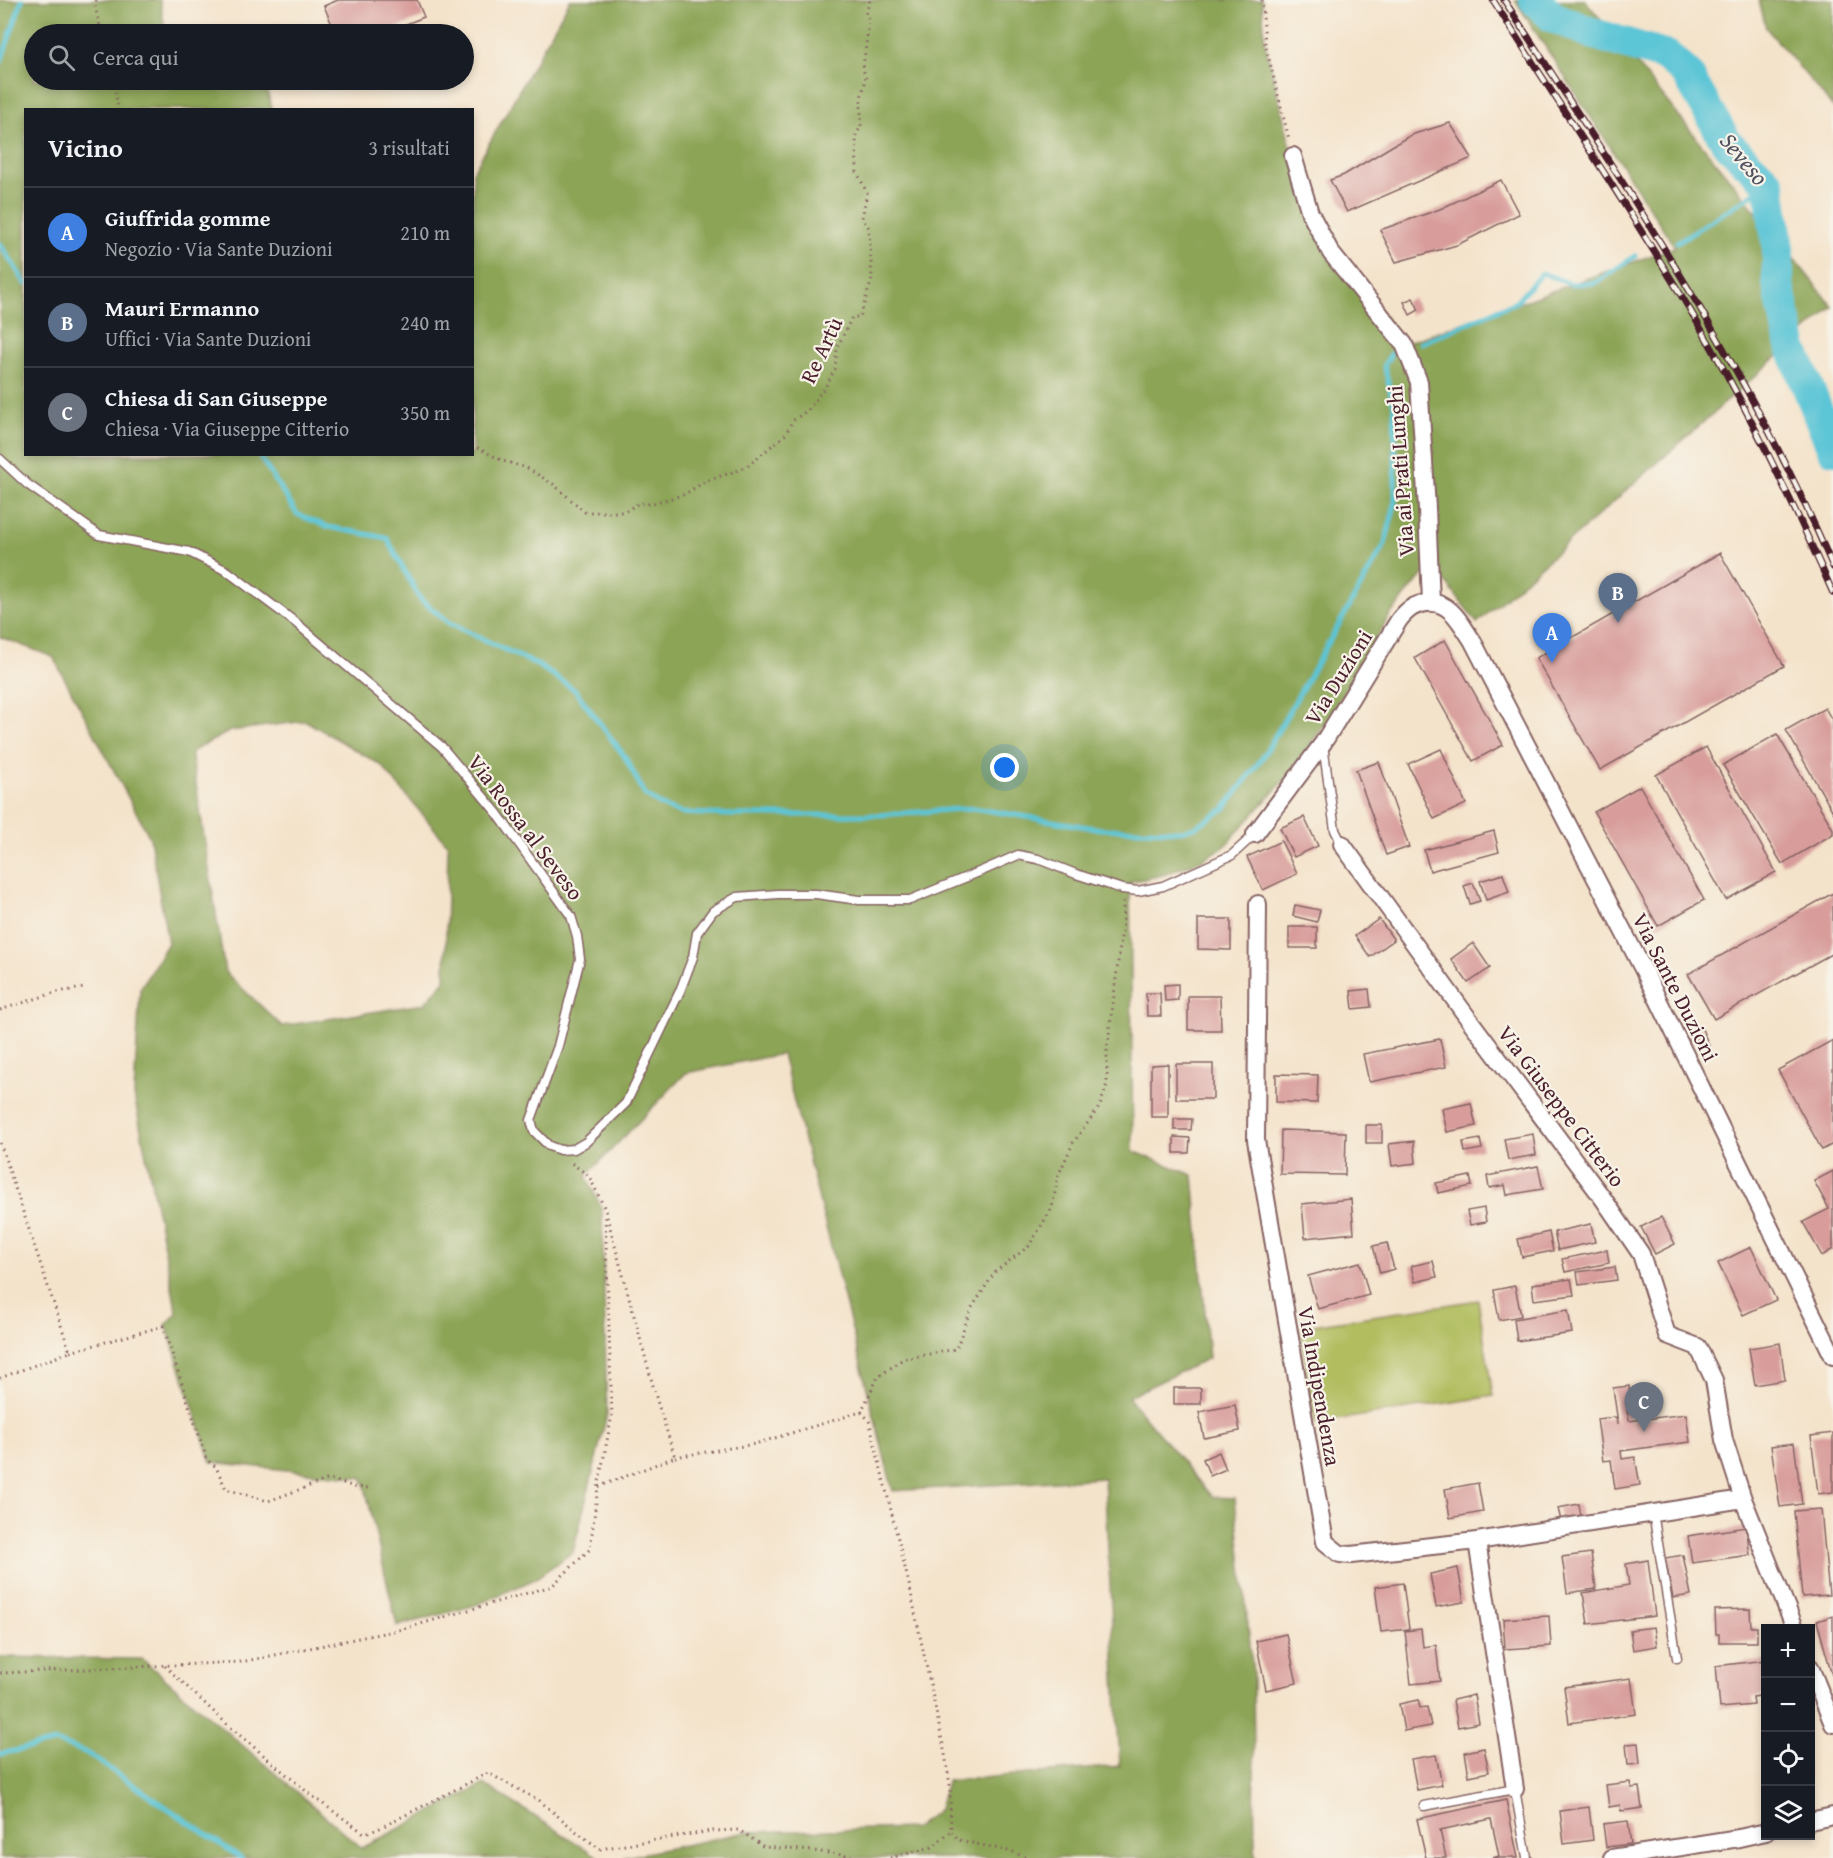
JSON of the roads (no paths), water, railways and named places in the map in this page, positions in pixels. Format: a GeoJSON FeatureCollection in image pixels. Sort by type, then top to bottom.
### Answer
{"type":"FeatureCollection","features":[{"type":"Feature","properties":{"kind":"street","name":"Via ai Prati Lunghi"},"geometry":{"type":"LineString","coordinates":[[1293,156],[1310,213],[1331,253],[1404,344],[1419,382],[1431,602]]}},
{"type":"Feature","properties":{"kind":"street","name":"Via Sante Duzioni"},"geometry":{"type":"LineString","coordinates":[[1431,602],[1448,607],[1472,640],[1644,971],[1833,1356]]}},
{"type":"Feature","properties":{"kind":"street","name":"Via Duzioni"},"geometry":{"type":"LineString","coordinates":[[1255,834],[1323,744],[1408,609],[1421,603],[1431,602]]}},
{"type":"Feature","properties":{"kind":"street","name":"Via Giuseppe Citterio"},"geometry":{"type":"LineString","coordinates":[[1342,844],[1602,1197],[1641,1254],[1666,1335],[1698,1347],[1714,1380],[1724,1440],[1743,1499]]}},
{"type":"Feature","properties":{"kind":"street","name":"Via Indipendenza"},"geometry":{"type":"LineString","coordinates":[[1258,904],[1256,1140],[1325,1542],[1340,1554],[1351,1556],[1477,1541],[1743,1499]]}},
{"type":"Feature","properties":{"kind":"street"},"geometry":{"type":"LineString","coordinates":[[1743,1499],[1793,1624]]}},
{"type":"Feature","properties":{"kind":"street"},"geometry":{"type":"LineString","coordinates":[[1477,1541],[1515,1789]]}},
{"type":"Feature","properties":{"kind":"street"},"geometry":{"type":"LineString","coordinates":[[1814,1678],[1833,1724]]}},
{"type":"Feature","properties":{"kind":"street"},"geometry":{"type":"LineString","coordinates":[[1815,1820],[1833,1816]]}},
{"type":"Feature","properties":{"kind":"street"},"geometry":{"type":"LineString","coordinates":[[1612,1858],[1761,1833]]}},
{"type":"Feature","properties":{"kind":"lane","name":"Via Rossa al Seveso"},"geometry":{"type":"LineString","coordinates":[[0,459],[27,484],[99,535],[189,552],[227,571],[295,622],[441,747],[497,813],[571,916],[577,936],[580,959],[558,1046],[531,1120],[534,1131],[549,1146],[560,1150],[574,1149],[586,1142],[626,1103],[680,991],[693,957],[697,933],[713,911],[737,897],[816,894],[859,900],[910,900],[1017,855],[1038,859],[1122,889],[1138,891],[1163,886],[1232,855],[1255,834]]}},
{"type":"Feature","properties":{"kind":"lane","name":"Via Giuseppe Citterio"},"geometry":{"type":"LineString","coordinates":[[1323,744],[1335,830],[1342,844]]}},
{"type":"Feature","properties":{"kind":"lane"},"geometry":{"type":"LineString","coordinates":[[1653,1513],[1677,1658]]}},
{"type":"Feature","properties":{"kind":"lane"},"geometry":{"type":"LineString","coordinates":[[1424,1806],[1515,1789],[1527,1858]]}},
{"type":"Feature","properties":{"kind":"waterway"},"geometry":{"type":"LineString","coordinates":[[0,64],[22,0]]}},
{"type":"Feature","properties":{"kind":"waterway","name":"Seveso"},"geometry":{"type":"LineString","coordinates":[[1535,0],[1553,17],[1594,34],[1667,56],[1687,74],[1727,143],[1769,184],[1778,248],[1778,284],[1791,346],[1833,449]]}},
{"type":"Feature","properties":{"kind":"waterway"},"geometry":{"type":"LineString","coordinates":[[1677,242],[1769,184]]}},
{"type":"Feature","properties":{"kind":"waterway"},"geometry":{"type":"LineString","coordinates":[[0,244],[24,281]]}},
{"type":"Feature","properties":{"kind":"waterway"},"geometry":{"type":"LineString","coordinates":[[1421,343],[1516,302],[1542,273],[1572,284],[1595,283],[1635,256]]}},
{"type":"Feature","properties":{"kind":"waterway"},"geometry":{"type":"LineString","coordinates":[[259,456],[297,514],[328,527],[387,538],[420,599],[449,623],[539,666],[575,690],[625,757],[645,795],[664,807],[681,813],[734,815],[879,815],[973,808],[1100,829],[1182,831],[1197,826],[1224,809],[1263,757],[1385,544],[1395,504],[1394,406],[1384,365],[1391,354]]}},
{"type":"Feature","properties":{"kind":"waterway"},"geometry":{"type":"LineString","coordinates":[[0,1754],[56,1742],[85,1752],[241,1858]]}},
{"type":"Feature","properties":{"kind":"railway"},"geometry":{"type":"LineString","coordinates":[[1493,0],[1642,232],[1710,344],[1766,449],[1833,593]]}},
{"type":"Feature","properties":{"kind":"railway"},"geometry":{"type":"LineString","coordinates":[[1504,0],[1638,207],[1723,348],[1799,492],[1833,567]]}},
{"type":"Feature","properties":{"kind":"place","name":"Mauri Ermanno"},"geometry":{"type":"Point","coordinates":[1618,623]}},
{"type":"Feature","properties":{"kind":"place","name":"Giuffrida gomme"},"geometry":{"type":"Point","coordinates":[1552,663]}},
{"type":"Feature","properties":{"kind":"place","name":"Chiesa di San Giuseppe"},"geometry":{"type":"Point","coordinates":[1644,1432]}}]}
